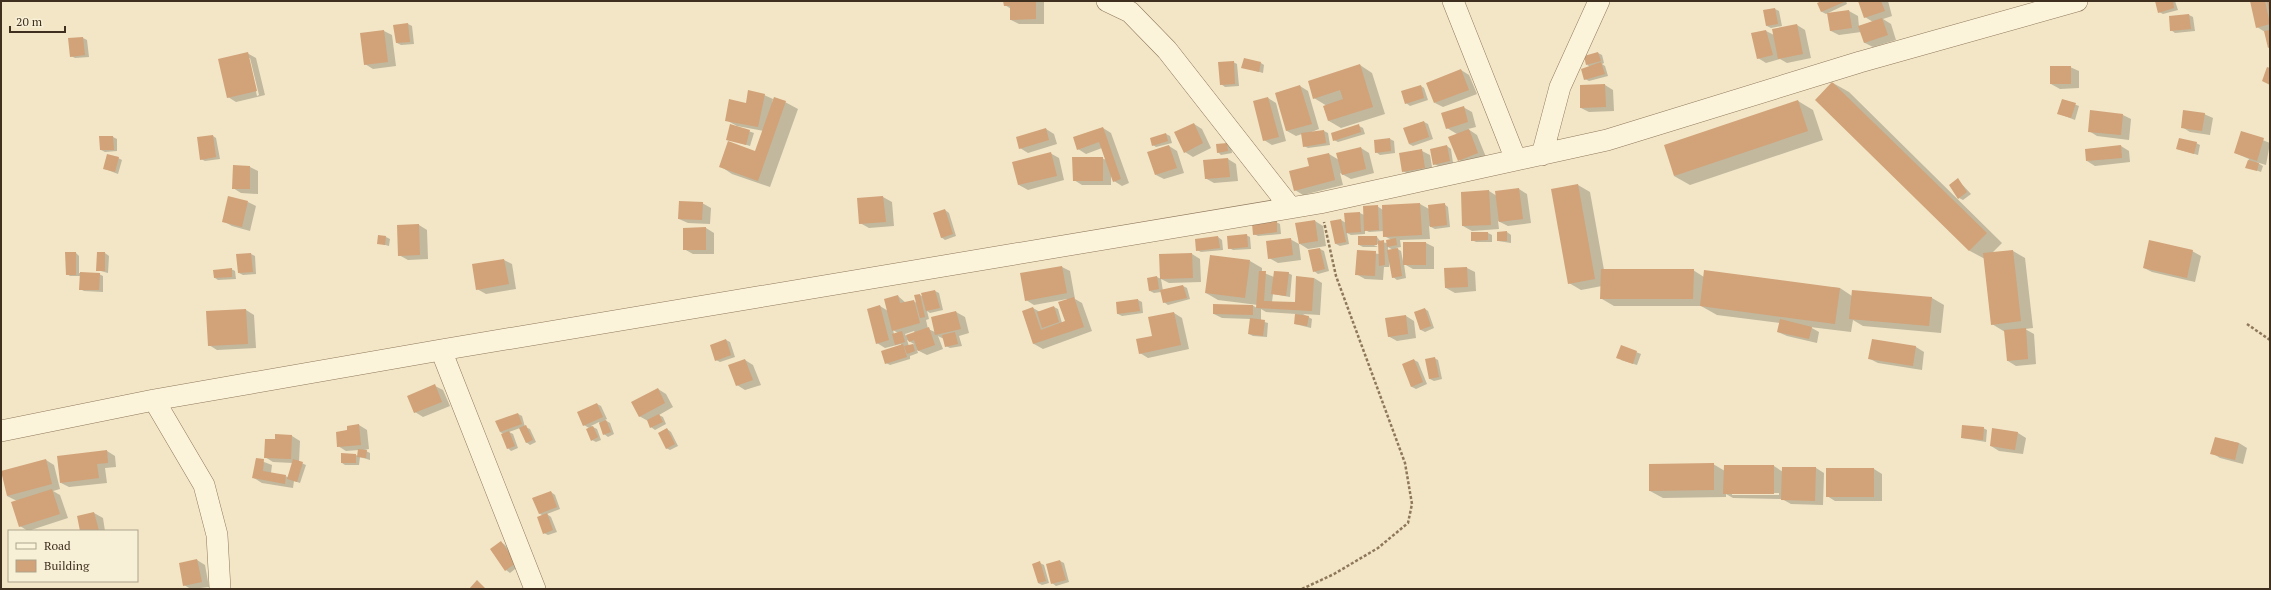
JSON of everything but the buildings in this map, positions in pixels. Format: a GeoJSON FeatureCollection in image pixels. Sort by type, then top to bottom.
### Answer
{"type":"FeatureCollection","features":[{"type":"Feature","properties":{"kind":"street"},"geometry":{"type":"LineString","coordinates":[[1107,1],[1130,12],[1167,50],[1290,207]]}},
{"type":"Feature","properties":{"kind":"street"},"geometry":{"type":"LineString","coordinates":[[1453,1],[1516,160]]}},
{"type":"Feature","properties":{"kind":"street"},"geometry":{"type":"LineString","coordinates":[[1542,155],[1560,87],[1599,1]]}},
{"type":"Feature","properties":{"kind":"street"},"geometry":{"type":"LineString","coordinates":[[1,430],[154,400],[441,350],[1320,203],[1607,140],[1860,62],[2076,1]]}},
{"type":"Feature","properties":{"kind":"street"},"geometry":{"type":"LineString","coordinates":[[441,350],[535,589]]}},
{"type":"Feature","properties":{"kind":"street"},"geometry":{"type":"LineString","coordinates":[[154,400],[204,485],[217,535],[220,589]]}},
{"type":"Feature","properties":{"kind":"path"},"geometry":{"type":"LineString","coordinates":[[1302,589],[1334,574],[1378,548],[1408,523],[1412,504],[1405,463],[1336,276],[1320,203]]}},
{"type":"Feature","properties":{"kind":"path"},"geometry":{"type":"LineString","coordinates":[[2248,324],[2270,340]]}}]}
